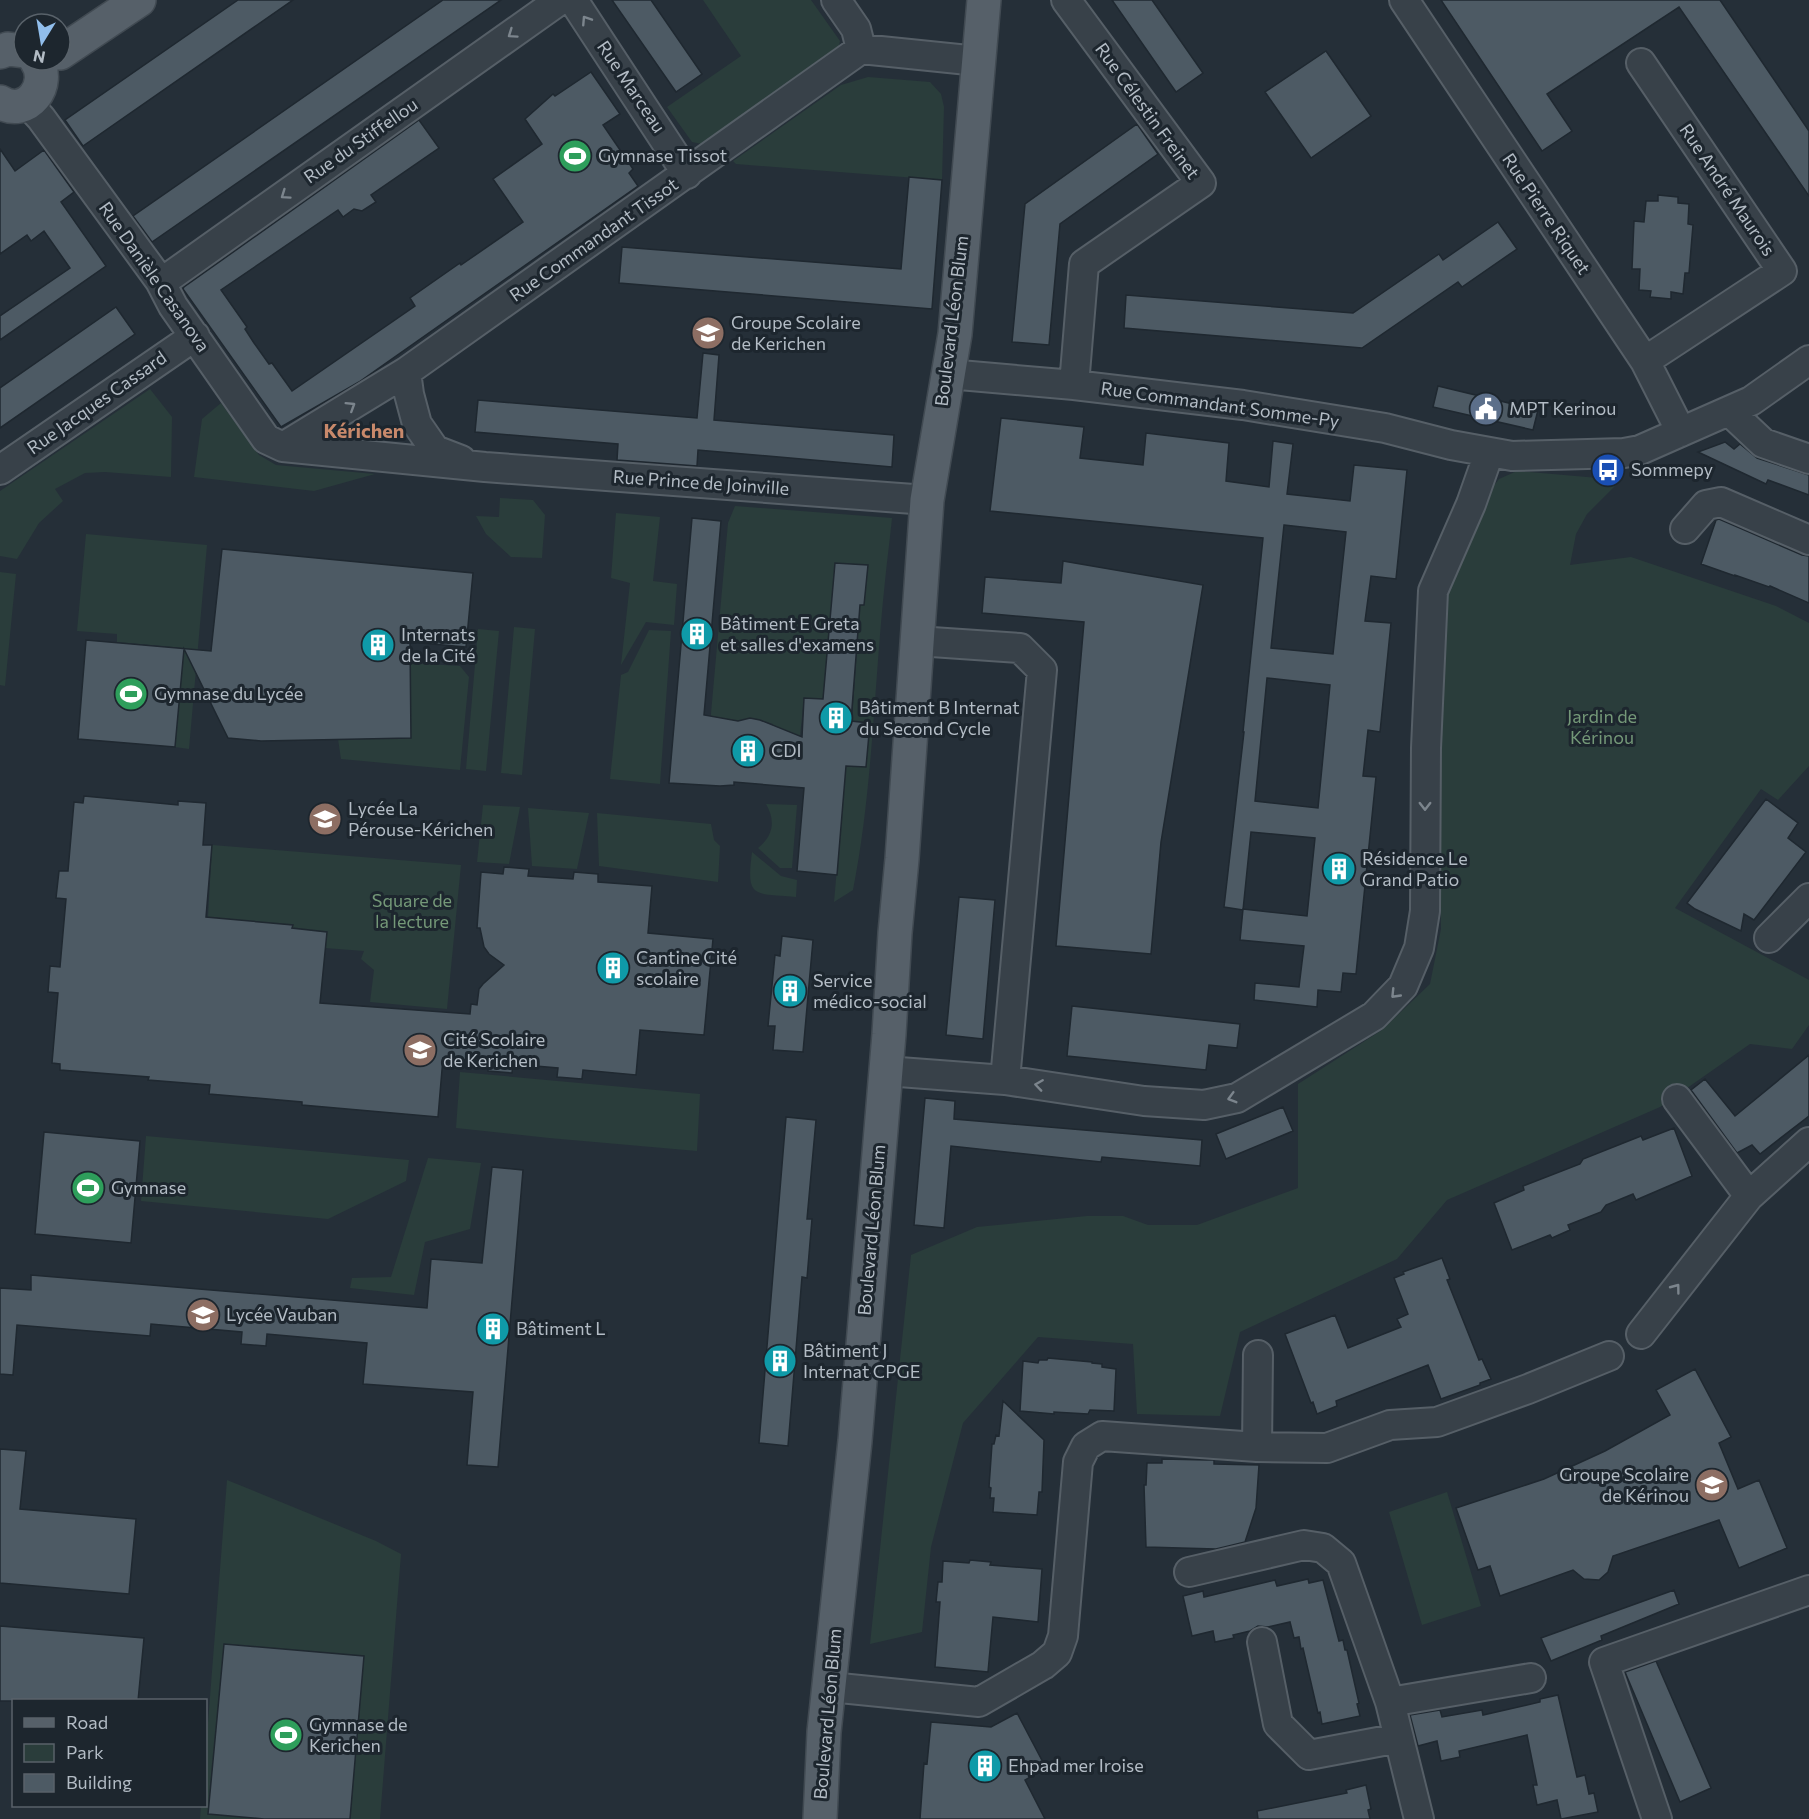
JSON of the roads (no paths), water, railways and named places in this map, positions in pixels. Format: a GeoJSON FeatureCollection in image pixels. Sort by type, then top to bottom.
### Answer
{"type":"FeatureCollection","features":[{"type":"Feature","properties":{"kind":"main road"},"geometry":{"type":"LineString","coordinates":[[72,40],[138,0]]}},
{"type":"Feature","properties":{"kind":"main road","name":"Boulevard Léon Blum"},"geometry":{"type":"LineString","coordinates":[[820,1819],[824,1732],[855,1441],[886,1071],[927,500],[958,302],[984,0]]}},
{"type":"Feature","properties":{"kind":"main road"},"geometry":{"type":"LineString","coordinates":[[14,103],[36,97],[41,87],[43,72]]}},
{"type":"Feature","properties":{"kind":"street","name":"Rue du Stiffellou"},"geometry":{"type":"LineString","coordinates":[[160,281],[560,0]]}},
{"type":"Feature","properties":{"kind":"street","name":"Rue Marceau"},"geometry":{"type":"LineString","coordinates":[[573,0],[687,174]]}},
{"type":"Feature","properties":{"kind":"street"},"geometry":{"type":"LineString","coordinates":[[836,0],[856,29],[861,50],[978,62]]}},
{"type":"Feature","properties":{"kind":"street","name":"Rue Célestin Freinet"},"geometry":{"type":"LineString","coordinates":[[1066,0],[1201,183],[1084,264],[1074,385]]}},
{"type":"Feature","properties":{"kind":"street","name":"Rue Pierre Riquet"},"geometry":{"type":"LineString","coordinates":[[1404,0],[1645,361],[1681,432]]}},
{"type":"Feature","properties":{"kind":"street","name":"Rue Commandant Tissot"},"geometry":{"type":"LineString","coordinates":[[283,447],[406,372],[861,50]]}},
{"type":"Feature","properties":{"kind":"street","name":"Rue André Maurois"},"geometry":{"type":"LineString","coordinates":[[1641,63],[1782,271],[1645,361]]}},
{"type":"Feature","properties":{"kind":"street","name":"Rue Danièle Casanova"},"geometry":{"type":"LineString","coordinates":[[14,103],[41,118],[160,281],[173,306],[266,439],[283,447]]}},
{"type":"Feature","properties":{"kind":"street","name":"Rue Jacques Cassard"},"geometry":{"type":"LineString","coordinates":[[0,470],[195,336]]}},
{"type":"Feature","properties":{"kind":"street","name":"Rue Commandant Somme-Py"},"geometry":{"type":"LineString","coordinates":[[948,374],[1074,385],[1259,407],[1385,428],[1489,453],[1523,456],[1624,453],[1640,450],[1751,400],[1809,360]]}},
{"type":"Feature","properties":{"kind":"street","name":"Rue Prince de Joinville"},"geometry":{"type":"LineString","coordinates":[[406,372],[417,424],[435,450],[474,466]]}},
{"type":"Feature","properties":{"kind":"street"},"geometry":{"type":"LineString","coordinates":[[1729,411],[1763,443],[1809,459]]}},
{"type":"Feature","properties":{"kind":"street","name":"Rue Prince de Joinville"},"geometry":{"type":"LineString","coordinates":[[283,447],[474,466],[927,500]]}},
{"type":"Feature","properties":{"kind":"street"},"geometry":{"type":"LineString","coordinates":[[886,1071],[1005,1080],[1144,1101],[1204,1105],[1238,1098],[1374,1016],[1403,986],[1419,948],[1425,911],[1426,748],[1433,591],[1471,504],[1489,453]]}},
{"type":"Feature","properties":{"kind":"street"},"geometry":{"type":"LineString","coordinates":[[1685,529],[1706,505],[1721,502],[1809,540]]}},
{"type":"Feature","properties":{"kind":"street"},"geometry":{"type":"LineString","coordinates":[[917,641],[1020,648],[1042,670],[1005,1080]]}},
{"type":"Feature","properties":{"kind":"street"},"geometry":{"type":"LineString","coordinates":[[1769,938],[1809,898]]}},
{"type":"Feature","properties":{"kind":"street"},"geometry":{"type":"LineString","coordinates":[[1677,1099],[1749,1196]]}},
{"type":"Feature","properties":{"kind":"street"},"geometry":{"type":"LineString","coordinates":[[1641,1334],[1749,1196],[1809,1142]]}},
{"type":"Feature","properties":{"kind":"street"},"geometry":{"type":"LineString","coordinates":[[1257,1447],[1258,1355]]}},
{"type":"Feature","properties":{"kind":"street"},"geometry":{"type":"LineString","coordinates":[[830,1688],[979,1702],[1043,1665],[1057,1653],[1063,1636],[1078,1461],[1086,1446],[1102,1436],[1257,1447],[1327,1448],[1390,1425],[1437,1422],[1609,1356]]}},
{"type":"Feature","properties":{"kind":"street"},"geometry":{"type":"LineString","coordinates":[[1189,1572],[1304,1545],[1323,1548],[1341,1563],[1390,1702],[1419,1819]]}},
{"type":"Feature","properties":{"kind":"street"},"geometry":{"type":"LineString","coordinates":[[1657,1819],[1604,1662],[1809,1590]]}},
{"type":"Feature","properties":{"kind":"street"},"geometry":{"type":"LineString","coordinates":[[1262,1642],[1278,1724],[1309,1755],[1399,1738]]}},
{"type":"Feature","properties":{"kind":"street"},"geometry":{"type":"LineString","coordinates":[[1390,1702],[1532,1678]]}},
{"type":"Feature","properties":{"kind":"place","name":"Gymnase Tissot"},"geometry":{"type":"Point","coordinates":[575,156]}},
{"type":"Feature","properties":{"kind":"place","name":"Groupe Scolaire de Kerichen"},"geometry":{"type":"Point","coordinates":[708,333]}},
{"type":"Feature","properties":{"kind":"place","name":"MPT Kerinou"},"geometry":{"type":"Point","coordinates":[1486,409]}},
{"type":"Feature","properties":{"kind":"place","name":"Sommepy"},"geometry":{"type":"Point","coordinates":[1608,470]}},
{"type":"Feature","properties":{"kind":"place","name":"Bâtiment E Greta et salles d'examens"},"geometry":{"type":"Point","coordinates":[697,634]}},
{"type":"Feature","properties":{"kind":"place","name":"Internats de la Cité"},"geometry":{"type":"Point","coordinates":[378,645]}},
{"type":"Feature","properties":{"kind":"place","name":"Gymnase du Lycée"},"geometry":{"type":"Point","coordinates":[131,694]}},
{"type":"Feature","properties":{"kind":"place","name":"Bâtiment B Internat du Second Cycle"},"geometry":{"type":"Point","coordinates":[836,718]}},
{"type":"Feature","properties":{"kind":"place","name":"CDI"},"geometry":{"type":"Point","coordinates":[748,751]}},
{"type":"Feature","properties":{"kind":"place","name":"Lycée La Pérouse-Kérichen"},"geometry":{"type":"Point","coordinates":[325,819]}},
{"type":"Feature","properties":{"kind":"place","name":"Résidence Le Grand Patio"},"geometry":{"type":"Point","coordinates":[1339,869]}},
{"type":"Feature","properties":{"kind":"place","name":"Cantine Cité scolaire"},"geometry":{"type":"Point","coordinates":[613,968]}},
{"type":"Feature","properties":{"kind":"place","name":"Service médico-social"},"geometry":{"type":"Point","coordinates":[790,991]}},
{"type":"Feature","properties":{"kind":"place","name":"Cité Scolaire de Kerichen"},"geometry":{"type":"Point","coordinates":[420,1050]}},
{"type":"Feature","properties":{"kind":"place","name":"Gymnase"},"geometry":{"type":"Point","coordinates":[88,1188]}},
{"type":"Feature","properties":{"kind":"place","name":"Lycée Vauban"},"geometry":{"type":"Point","coordinates":[203,1315]}},
{"type":"Feature","properties":{"kind":"place","name":"Bâtiment L"},"geometry":{"type":"Point","coordinates":[493,1329]}},
{"type":"Feature","properties":{"kind":"place","name":"Bâtiment J Internat CPGE"},"geometry":{"type":"Point","coordinates":[780,1361]}},
{"type":"Feature","properties":{"kind":"place","name":"Groupe Scolaire de Kérinou"},"geometry":{"type":"Point","coordinates":[1712,1485]}},
{"type":"Feature","properties":{"kind":"place","name":"Gymnase de Kerichen"},"geometry":{"type":"Point","coordinates":[286,1735]}},
{"type":"Feature","properties":{"kind":"place","name":"Ehpad mer Iroise"},"geometry":{"type":"Point","coordinates":[985,1766]}},
{"type":"Feature","properties":{"kind":"district","name":"Kérichen"},"geometry":{"type":"Point","coordinates":[364,431]}},
{"type":"Feature","properties":{"kind":"park label","name":"Jardin de Kérinou"},"geometry":{"type":"Point","coordinates":[1602,727]}},
{"type":"Feature","properties":{"kind":"park label","name":"Square de la lecture"},"geometry":{"type":"Point","coordinates":[412,911]}}]}
